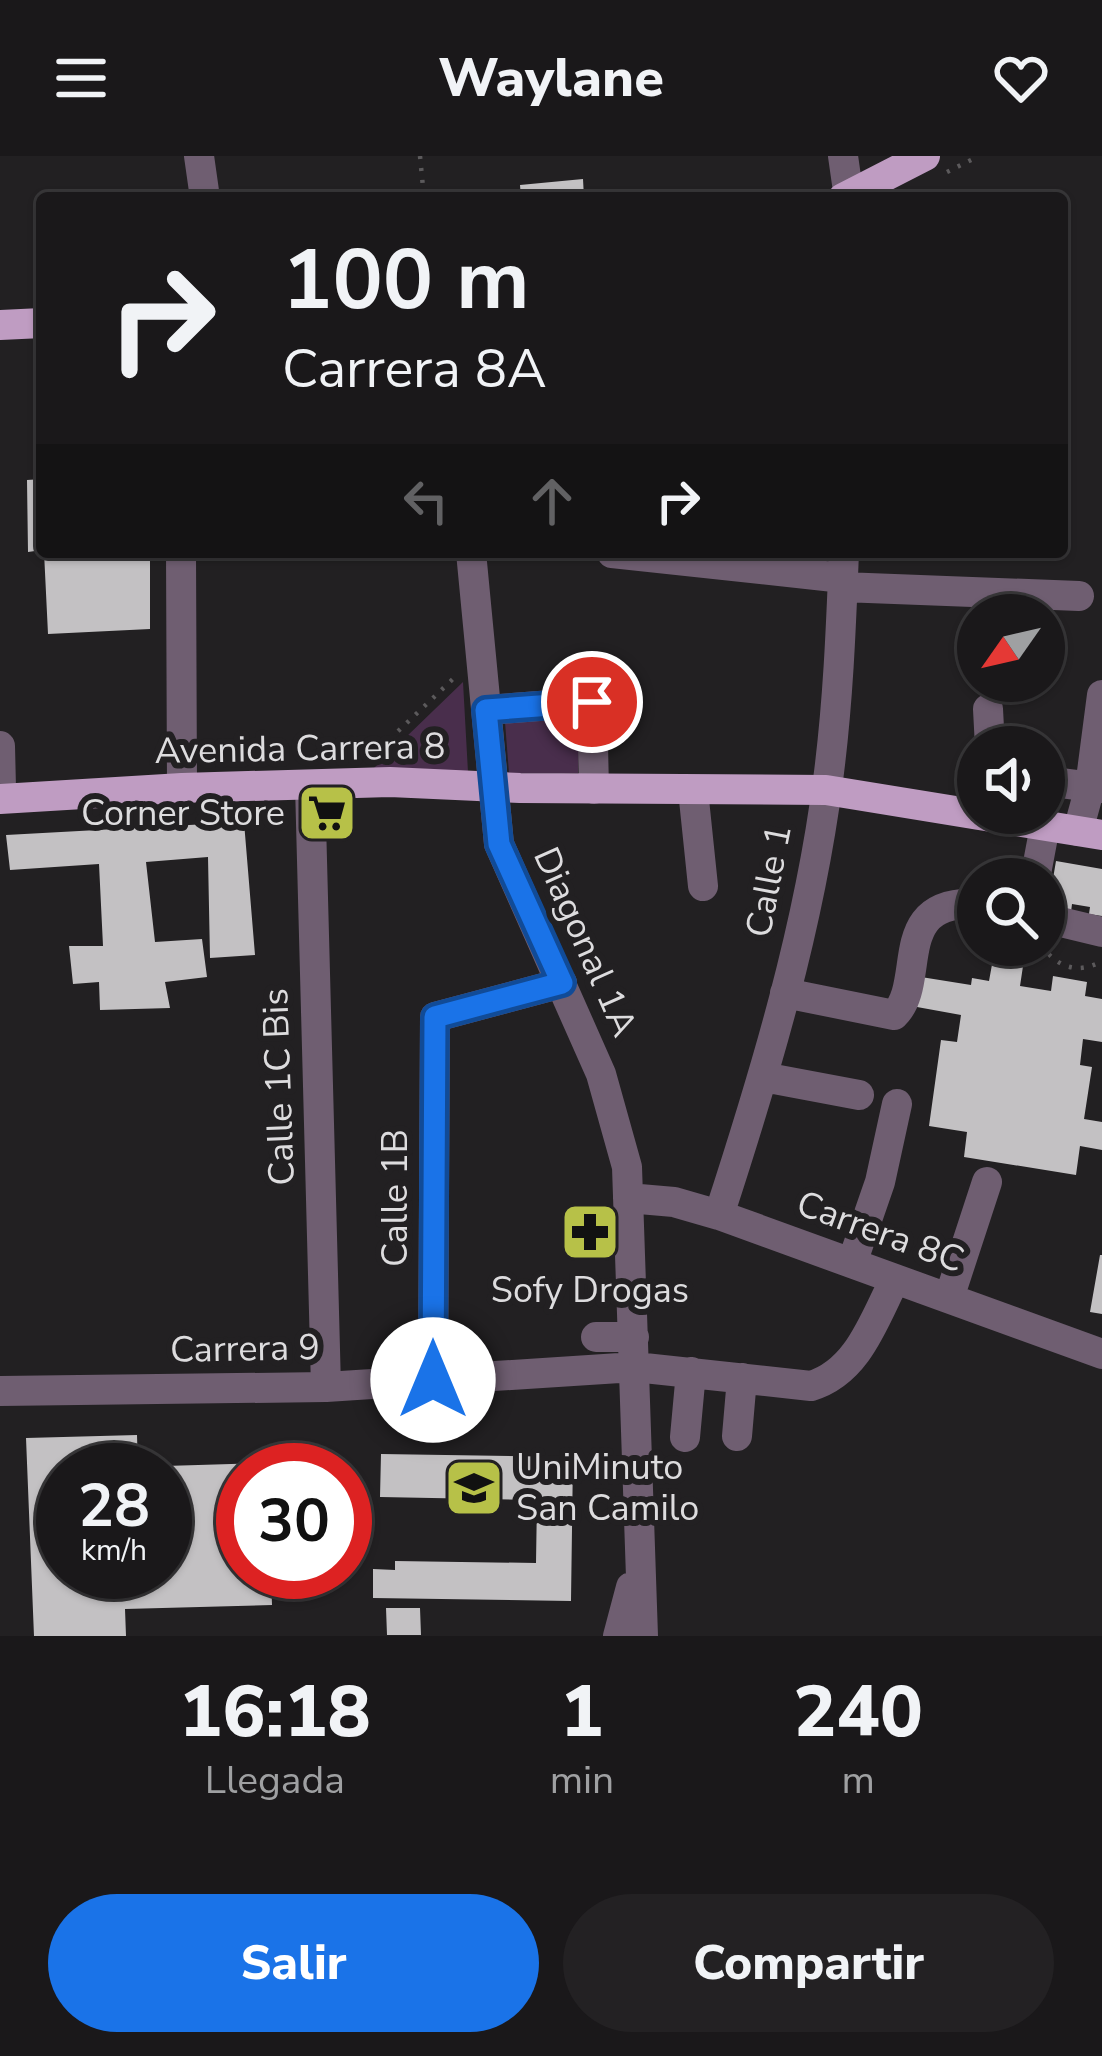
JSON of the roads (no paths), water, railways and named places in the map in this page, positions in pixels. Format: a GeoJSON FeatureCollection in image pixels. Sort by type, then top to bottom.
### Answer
{"type":"FeatureCollection","features":[{"type":"Feature","properties":{"kind":"main road"},"geometry":{"type":"LineString","coordinates":[[857,192],[926,156]]}},
{"type":"Feature","properties":{"kind":"main road","name":"Avenida Carrera 8"},"geometry":{"type":"LineString","coordinates":[[4,794],[390,782],[826,790],[957,809]]}},
{"type":"Feature","properties":{"kind":"street"},"geometry":{"type":"LineString","coordinates":[[199,156],[204,192]]}},
{"type":"Feature","properties":{"kind":"street"},"geometry":{"type":"LineString","coordinates":[[843,156],[847,192]]}},
{"type":"Feature","properties":{"kind":"street"},"geometry":{"type":"LineString","coordinates":[[181,558],[182,788]]}},
{"type":"Feature","properties":{"kind":"street","name":"Diagonal 1A"},"geometry":{"type":"LineString","coordinates":[[472,558],[499,844],[613,1108],[627,1166],[628,1198]]}},
{"type":"Feature","properties":{"kind":"street"},"geometry":{"type":"LineString","coordinates":[[673,558],[1079,596]]}},
{"type":"Feature","properties":{"kind":"street","name":"Calle 1"},"geometry":{"type":"LineString","coordinates":[[719,1215],[785,993],[826,790],[843,572]]}},
{"type":"Feature","properties":{"kind":"street"},"geometry":{"type":"LineString","coordinates":[[1090,833],[1102,695]]}},
{"type":"Feature","properties":{"kind":"street"},"geometry":{"type":"LineString","coordinates":[[486,710],[592,702],[594,788]]}},
{"type":"Feature","properties":{"kind":"street"},"geometry":{"type":"LineString","coordinates":[[988,709],[989,726]]}},
{"type":"Feature","properties":{"kind":"street"},"geometry":{"type":"LineString","coordinates":[[0,746],[4,794]]}},
{"type":"Feature","properties":{"kind":"street","name":"Calle 1C Bis"},"geometry":{"type":"LineString","coordinates":[[310,784],[326,1387]]}},
{"type":"Feature","properties":{"kind":"street"},"geometry":{"type":"LineString","coordinates":[[1065,784],[1096,788]]}},
{"type":"Feature","properties":{"kind":"street"},"geometry":{"type":"LineString","coordinates":[[693,790],[703,886]]}},
{"type":"Feature","properties":{"kind":"street"},"geometry":{"type":"LineString","coordinates":[[785,993],[894,1015],[904,1003],[920,932],[939,912],[957,906]]}},
{"type":"Feature","properties":{"kind":"street"},"geometry":{"type":"LineString","coordinates":[[1065,923],[1102,932]]}},
{"type":"Feature","properties":{"kind":"street","name":"Calle 1B"},"geometry":{"type":"LineString","coordinates":[[433,1380],[435,1017],[562,983]]}},
{"type":"Feature","properties":{"kind":"street"},"geometry":{"type":"LineString","coordinates":[[763,1077],[860,1094]]}},
{"type":"Feature","properties":{"kind":"street"},"geometry":{"type":"LineString","coordinates":[[852,1263],[880,1181],[897,1104]]}},
{"type":"Feature","properties":{"kind":"street"},"geometry":{"type":"LineString","coordinates":[[949,1298],[987,1182]]}},
{"type":"Feature","properties":{"kind":"street"},"geometry":{"type":"LineString","coordinates":[[628,1198],[643,1636]]}},
{"type":"Feature","properties":{"kind":"street","name":"Carrera 8C"},"geometry":{"type":"LineString","coordinates":[[628,1198],[674,1202],[719,1215],[1102,1354]]}},
{"type":"Feature","properties":{"kind":"street"},"geometry":{"type":"LineString","coordinates":[[596,1337],[692,1372],[811,1386],[835,1379],[859,1349],[895,1279]]}},
{"type":"Feature","properties":{"kind":"street","name":"Carrera 9"},"geometry":{"type":"LineString","coordinates":[[0,1391],[326,1387],[433,1380],[634,1352]]}},
{"type":"Feature","properties":{"kind":"street"},"geometry":{"type":"LineString","coordinates":[[685,1437],[692,1372]]}},
{"type":"Feature","properties":{"kind":"street"},"geometry":{"type":"LineString","coordinates":[[737,1436],[742,1378]]}},
{"type":"Feature","properties":{"kind":"street"},"geometry":{"type":"LineString","coordinates":[[619,1636],[640,1546]]}},
{"type":"Feature","properties":{"kind":"place","name":"Corner Store"},"geometry":{"type":"Point","coordinates":[327,813]}},
{"type":"Feature","properties":{"kind":"place","name":"Sofy Drogas"},"geometry":{"type":"Point","coordinates":[590,1232]}},
{"type":"Feature","properties":{"kind":"place","name":"UniMinuto San Camilo"},"geometry":{"type":"Point","coordinates":[474,1488]}}]}
